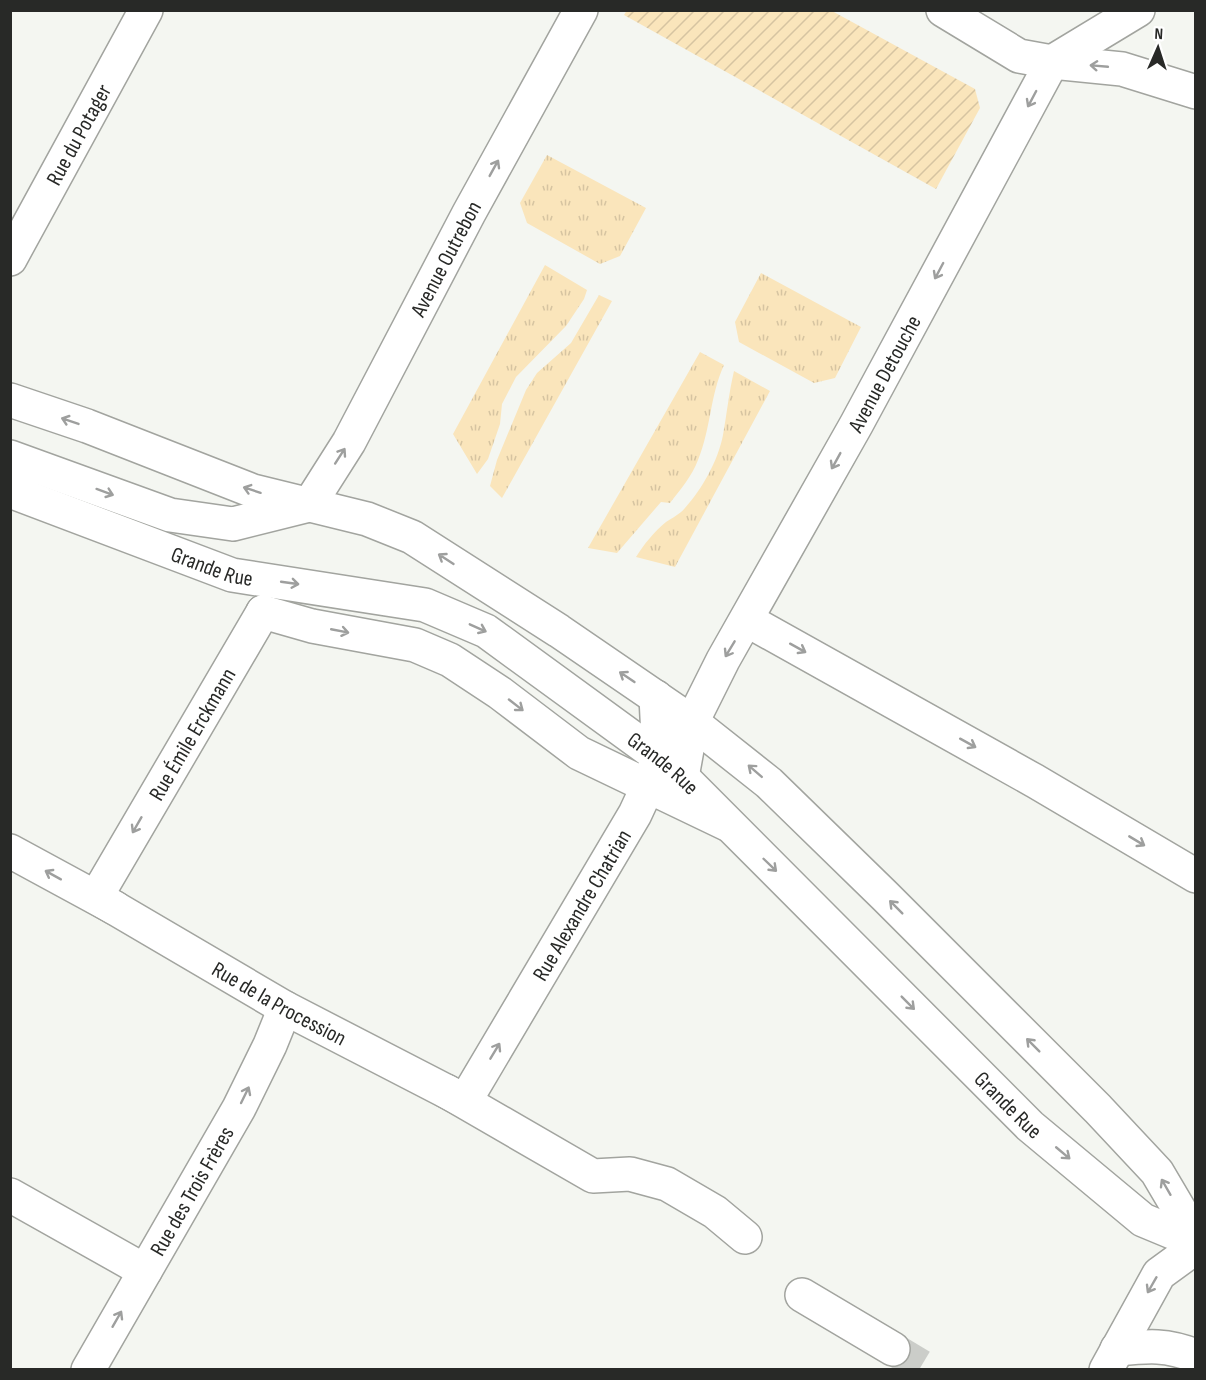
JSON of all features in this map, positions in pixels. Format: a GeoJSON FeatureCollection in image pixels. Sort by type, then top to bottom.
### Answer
{"type":"FeatureCollection","features":[{"type":"Feature","properties":{"kind":"street","name":"Rue du Potager"},"geometry":{"type":"LineString","coordinates":[[10,259],[146,10]]}},
{"type":"Feature","properties":{"kind":"street","name":"Avenue Outrebon"},"geometry":{"type":"LineString","coordinates":[[309,505],[349,442],[469,213],[581,10]]}},
{"type":"Feature","properties":{"kind":"street"},"geometry":{"type":"LineString","coordinates":[[943,10],[1019,56],[1052,62],[1122,69],[1196,92]]}},
{"type":"Feature","properties":{"kind":"street"},"geometry":{"type":"LineString","coordinates":[[1052,62],[1138,10]]}},
{"type":"Feature","properties":{"kind":"street","name":"Avenue Detouche"},"geometry":{"type":"LineString","coordinates":[[663,774],[723,660],[856,425],[1052,62]]}},
{"type":"Feature","properties":{"kind":"street","name":"Grande Rue"},"geometry":{"type":"LineString","coordinates":[[10,400],[87,426],[253,491],[367,519],[412,537],[559,631],[692,722],[769,783],[1098,1110],[1157,1172],[1196,1238]]}},
{"type":"Feature","properties":{"kind":"street","name":"Grande Rue"},"geometry":{"type":"LineString","coordinates":[[10,458],[170,515],[233,524],[309,505]]}},
{"type":"Feature","properties":{"kind":"street","name":"Grande Rue"},"geometry":{"type":"LineString","coordinates":[[10,491],[232,574],[425,605],[486,631],[728,824],[1030,1126],[1143,1220],[1196,1244]]}},
{"type":"Feature","properties":{"kind":"street"},"geometry":{"type":"LineString","coordinates":[[232,574],[263,612],[312,626],[415,645],[443,656],[500,693],[579,753],[663,774]]}},
{"type":"Feature","properties":{"kind":"street","name":"Rue Émile Erckmann"},"geometry":{"type":"LineString","coordinates":[[96,897],[263,612]]}},
{"type":"Feature","properties":{"kind":"street"},"geometry":{"type":"LineString","coordinates":[[747,620],[1035,781],[1196,876]]}},
{"type":"Feature","properties":{"kind":"street","name":"Rue Alexandre Chatrian"},"geometry":{"type":"LineString","coordinates":[[465,1101],[634,814],[663,774],[656,697]]}},
{"type":"Feature","properties":{"kind":"street","name":"Rue de la Procession"},"geometry":{"type":"LineString","coordinates":[[10,851],[465,1101],[593,1176],[630,1174],[667,1184],[715,1212],[746,1238]]}},
{"type":"Feature","properties":{"kind":"street","name":"Rue de la Procession"},"geometry":{"type":"LineString","coordinates":[[96,897],[285,1008],[465,1101]]}},
{"type":"Feature","properties":{"kind":"street","name":"Rue des Trois Frères"},"geometry":{"type":"LineString","coordinates":[[88,1370],[239,1108],[270,1045],[285,1008]]}},
{"type":"Feature","properties":{"kind":"street"},"geometry":{"type":"LineString","coordinates":[[10,1195],[145,1271]]}},
{"type":"Feature","properties":{"kind":"street"},"geometry":{"type":"LineString","coordinates":[[1112,1359],[1159,1274],[1196,1244]]}},
{"type":"Feature","properties":{"kind":"street"},"geometry":{"type":"LineString","coordinates":[[802,1295],[893,1349]]}},
{"type":"Feature","properties":{"kind":"street"},"geometry":{"type":"LineString","coordinates":[[1112,1359],[1152,1345],[1175,1348],[1196,1356]]}},
{"type":"Feature","properties":{"kind":"green space"},"geometry":{"type":"Polygon","coordinates":[[[627,10],[832,11],[975,89],[980,108],[936,189],[624,15],[627,10]]]}},
{"type":"Feature","properties":{"kind":"green space"},"geometry":{"type":"Polygon","coordinates":[[[547,155],[646,208],[620,256],[600,264],[527,223],[520,203],[547,155]]]}},
{"type":"Feature","properties":{"kind":"green space"},"geometry":{"type":"Polygon","coordinates":[[[545,265],[587,290],[584,299],[566,326],[516,377],[502,404],[500,424],[488,459],[477,474],[453,434],[545,265]]]}},
{"type":"Feature","properties":{"kind":"green space"},"geometry":{"type":"Polygon","coordinates":[[[761,273],[861,327],[835,378],[814,383],[739,342],[735,322],[761,273]]]}},
{"type":"Feature","properties":{"kind":"green space"},"geometry":{"type":"Polygon","coordinates":[[[599,295],[612,301],[502,498],[490,486],[497,460],[526,390],[537,373],[571,343],[599,295]]]}},
{"type":"Feature","properties":{"kind":"green space"},"geometry":{"type":"Polygon","coordinates":[[[700,352],[724,365],[719,376],[706,436],[692,472],[670,503],[661,502],[617,553],[588,548],[700,352]]]}},
{"type":"Feature","properties":{"kind":"green space"},"geometry":{"type":"Polygon","coordinates":[[[734,371],[770,391],[675,567],[636,557],[657,530],[685,508],[708,474],[721,445],[734,371]]]}},
{"type":"Feature","properties":{"kind":"tunnel"},"geometry":{"type":"LineString","coordinates":[[893,1349],[928,1370]]}}]}
